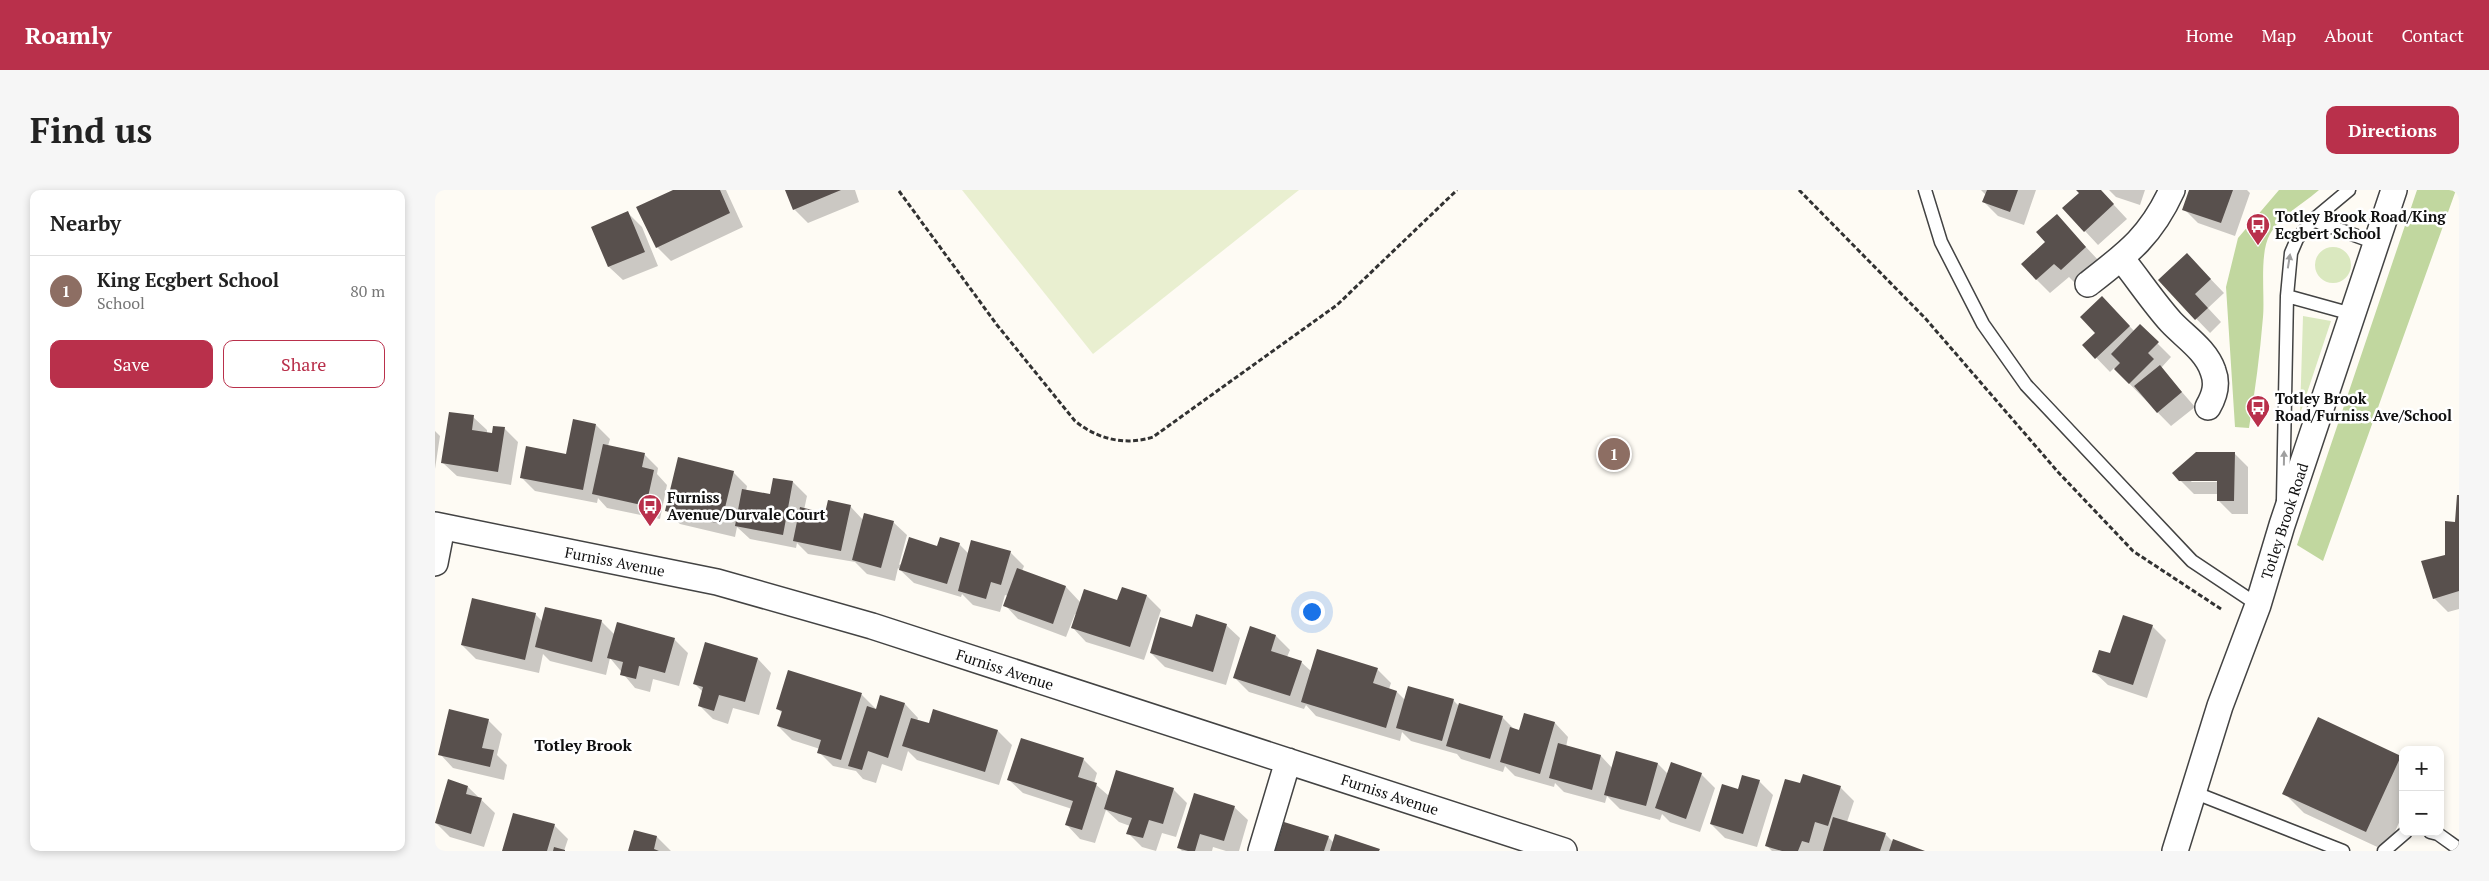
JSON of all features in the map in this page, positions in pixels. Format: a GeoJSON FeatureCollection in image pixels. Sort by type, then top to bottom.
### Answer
{"type":"FeatureCollection","features":[{"type":"Feature","properties":{"kind":"street"},"geometry":{"type":"LineString","coordinates":[[2088,284],[2121,258],[2151,229],[2172,190]]}},
{"type":"Feature","properties":{"kind":"street","name":"Totley Brook Road"},"geometry":{"type":"LineString","coordinates":[[2175,851],[2220,706],[2254,616],[2282,525],[2395,190]]}},
{"type":"Feature","properties":{"kind":"street"},"geometry":{"type":"LineString","coordinates":[[2121,258],[2169,320],[2206,356],[2213,370],[2216,385],[2213,398],[2208,407]]}},
{"type":"Feature","properties":{"kind":"street"},"geometry":{"type":"LineString","coordinates":[[435,563],[439,526]]}},
{"type":"Feature","properties":{"kind":"street","name":"Furniss Avenue"},"geometry":{"type":"LineString","coordinates":[[439,526],[717,582],[872,626],[1564,851]]}},
{"type":"Feature","properties":{"kind":"street"},"geometry":{"type":"LineString","coordinates":[[1261,851],[1288,761]]}},
{"type":"Feature","properties":{"kind":"lane"},"geometry":{"type":"LineString","coordinates":[[1925,190],[1941,242],[1983,324],[2025,386],[2192,561],[2254,616]]}},
{"type":"Feature","properties":{"kind":"lane"},"geometry":{"type":"LineString","coordinates":[[2282,525],[2287,296],[2291,253],[2297,239],[2313,220],[2349,190]]}},
{"type":"Feature","properties":{"kind":"lane"},"geometry":{"type":"LineString","coordinates":[[2313,220],[2376,243]]}},
{"type":"Feature","properties":{"kind":"lane"},"geometry":{"type":"LineString","coordinates":[[2287,296],[2352,314]]}},
{"type":"Feature","properties":{"kind":"lane"},"geometry":{"type":"LineString","coordinates":[[2193,792],[2343,851]]}},
{"type":"Feature","properties":{"kind":"lane"},"geometry":{"type":"LineString","coordinates":[[2384,851],[2401,836]]}},
{"type":"Feature","properties":{"kind":"lane"},"geometry":{"type":"LineString","coordinates":[[2441,836],[2459,849]]}},
{"type":"Feature","properties":{"kind":"path"},"geometry":{"type":"LineString","coordinates":[[899,191],[997,325],[1075,421],[1089,433],[1126,441],[1141,441],[1153,437],[1337,305],[1457,190]]}},
{"type":"Feature","properties":{"kind":"path"},"geometry":{"type":"LineString","coordinates":[[1799,190],[1925,318],[2058,472],[2133,551],[2254,616]]}},
{"type":"Feature","properties":{"kind":"green space"},"geometry":{"type":"Polygon","coordinates":[[[962,190],[1299,190],[1093,354],[962,190]]]}},
{"type":"Feature","properties":{"kind":"green space"},"geometry":{"type":"Polygon","coordinates":[[[2279,190],[2319,190],[2280,221],[2270,234],[2267,242],[2263,263],[2262,331],[2249,428],[2235,427],[2226,287],[2238,238],[2279,190]]]}},
{"type":"Feature","properties":{"kind":"green space"},"geometry":{"type":"Polygon","coordinates":[[[2417,190],[2456,190],[2323,561],[2297,545],[2417,190]]]}},
{"type":"Feature","properties":{"kind":"green space"},"geometry":{"type":"Polygon","coordinates":[[[2333,247],[2340,248],[2346,252],[2350,258],[2350,272],[2346,278],[2340,282],[2333,283],[2326,282],[2320,278],[2316,272],[2315,265],[2316,258],[2320,252],[2326,248],[2333,247]]]}},
{"type":"Feature","properties":{"kind":"green space"},"geometry":{"type":"Polygon","coordinates":[[[2303,316],[2331,321],[2300,414],[2303,316]]]}},
{"type":"Feature","properties":{"kind":"building"},"geometry":{"type":"Polygon","coordinates":[[[673,190],[720,190],[730,213],[656,248],[636,207],[673,190]]]}},
{"type":"Feature","properties":{"kind":"building"},"geometry":{"type":"Polygon","coordinates":[[[785,190],[841,190],[793,210],[785,190]]]}},
{"type":"Feature","properties":{"kind":"building"},"geometry":{"type":"Polygon","coordinates":[[[1987,190],[2018,190],[2010,212],[1982,202],[1987,190]]]}},
{"type":"Feature","properties":{"kind":"building"},"geometry":{"type":"Polygon","coordinates":[[[2076,190],[2101,190],[2114,204],[2084,232],[2062,208],[2079,193],[2076,190]]]}},
{"type":"Feature","properties":{"kind":"building"},"geometry":{"type":"Polygon","coordinates":[[[2189,190],[2233,190],[2221,223],[2182,210],[2189,190]]]}},
{"type":"Feature","properties":{"kind":"building"},"geometry":{"type":"Polygon","coordinates":[[[628,211],[645,252],[608,267],[591,227],[628,211]]]}},
{"type":"Feature","properties":{"kind":"building"},"geometry":{"type":"Polygon","coordinates":[[[2057,214],[2086,247],[2061,270],[2054,264],[2036,280],[2021,264],[2045,242],[2036,232],[2057,214]]]}},
{"type":"Feature","properties":{"kind":"building"},"geometry":{"type":"Polygon","coordinates":[[[2187,253],[2211,279],[2195,294],[2208,308],[2195,320],[2158,280],[2187,253]]]}},
{"type":"Feature","properties":{"kind":"building"},"geometry":{"type":"Polygon","coordinates":[[[2102,296],[2130,326],[2095,359],[2082,345],[2095,333],[2080,317],[2102,296]]]}},
{"type":"Feature","properties":{"kind":"building"},"geometry":{"type":"Polygon","coordinates":[[[2140,324],[2159,342],[2148,353],[2154,359],[2129,384],[2114,369],[2120,363],[2111,354],[2140,324]]]}},
{"type":"Feature","properties":{"kind":"building"},"geometry":{"type":"Polygon","coordinates":[[[2160,365],[2182,392],[2157,413],[2134,386],[2160,365]]]}},
{"type":"Feature","properties":{"kind":"building"},"geometry":{"type":"Polygon","coordinates":[[[449,412],[474,415],[472,430],[492,433],[493,426],[505,427],[498,472],[441,463],[449,412]]]}},
{"type":"Feature","properties":{"kind":"building"},"geometry":{"type":"Polygon","coordinates":[[[573,419],[596,424],[583,490],[520,478],[526,446],[566,454],[573,419]]]}},
{"type":"Feature","properties":{"kind":"building"},"geometry":{"type":"Polygon","coordinates":[[[603,444],[645,453],[642,467],[654,470],[646,506],[592,494],[603,444]]]}},
{"type":"Feature","properties":{"kind":"building"},"geometry":{"type":"Polygon","coordinates":[[[2196,452],[2235,452],[2234,501],[2217,501],[2217,481],[2179,481],[2172,473],[2196,452]]]}},
{"type":"Feature","properties":{"kind":"building"},"geometry":{"type":"Polygon","coordinates":[[[678,457],[734,471],[721,524],[665,511],[678,457]]]}},
{"type":"Feature","properties":{"kind":"building"},"geometry":{"type":"Polygon","coordinates":[[[773,478],[793,481],[783,535],[735,526],[742,489],[770,494],[773,478]]]}},
{"type":"Feature","properties":{"kind":"building"},"geometry":{"type":"Polygon","coordinates":[[[2457,495],[2459,495],[2459,591],[2433,599],[2421,561],[2445,555],[2445,521],[2455,522],[2457,495]]]}},
{"type":"Feature","properties":{"kind":"building"},"geometry":{"type":"Polygon","coordinates":[[[828,500],[851,505],[841,551],[793,541],[800,507],[825,513],[828,500]]]}},
{"type":"Feature","properties":{"kind":"building"},"geometry":{"type":"Polygon","coordinates":[[[864,513],[894,521],[881,568],[852,560],[864,513]]]}},
{"type":"Feature","properties":{"kind":"building"},"geometry":{"type":"Polygon","coordinates":[[[909,537],[937,546],[940,537],[960,543],[947,584],[899,570],[909,537]]]}},
{"type":"Feature","properties":{"kind":"building"},"geometry":{"type":"Polygon","coordinates":[[[971,540],[1011,551],[1001,585],[991,582],[986,599],[958,591],[971,540]]]}},
{"type":"Feature","properties":{"kind":"building"},"geometry":{"type":"Polygon","coordinates":[[[1017,568],[1066,586],[1053,624],[1003,606],[1017,568]]]}},
{"type":"Feature","properties":{"kind":"building"},"geometry":{"type":"Polygon","coordinates":[[[1122,587],[1147,595],[1130,647],[1071,628],[1084,589],[1117,600],[1122,587]]]}},
{"type":"Feature","properties":{"kind":"building"},"geometry":{"type":"Polygon","coordinates":[[[472,598],[536,613],[525,660],[461,645],[472,598]]]}},
{"type":"Feature","properties":{"kind":"building"},"geometry":{"type":"Polygon","coordinates":[[[545,607],[602,620],[592,662],[535,647],[545,607]]]}},
{"type":"Feature","properties":{"kind":"building"},"geometry":{"type":"Polygon","coordinates":[[[1196,614],[1227,624],[1213,672],[1150,653],[1160,617],[1192,627],[1196,614]]]}},
{"type":"Feature","properties":{"kind":"building"},"geometry":{"type":"Polygon","coordinates":[[[2123,615],[2153,625],[2133,685],[2092,672],[2099,650],[2110,653],[2123,615]]]}},
{"type":"Feature","properties":{"kind":"building"},"geometry":{"type":"Polygon","coordinates":[[[617,622],[675,638],[665,673],[639,666],[636,679],[620,675],[623,662],[607,658],[617,622]]]}},
{"type":"Feature","properties":{"kind":"building"},"geometry":{"type":"Polygon","coordinates":[[[1250,626],[1276,635],[1271,651],[1302,661],[1290,696],[1233,678],[1250,626]]]}},
{"type":"Feature","properties":{"kind":"building"},"geometry":{"type":"Polygon","coordinates":[[[705,642],[758,658],[745,702],[719,695],[714,711],[698,706],[703,687],[693,684],[705,642]]]}},
{"type":"Feature","properties":{"kind":"building"},"geometry":{"type":"Polygon","coordinates":[[[1317,649],[1378,668],[1373,683],[1397,691],[1386,728],[1301,702],[1317,649]]]}},
{"type":"Feature","properties":{"kind":"building"},"geometry":{"type":"Polygon","coordinates":[[[788,670],[862,693],[841,760],[817,753],[821,740],[777,726],[782,711],[776,709],[788,670]]]}},
{"type":"Feature","properties":{"kind":"building"},"geometry":{"type":"Polygon","coordinates":[[[1408,686],[1454,699],[1442,741],[1396,728],[1408,686]]]}},
{"type":"Feature","properties":{"kind":"building"},"geometry":{"type":"Polygon","coordinates":[[[880,695],[905,703],[888,758],[868,751],[862,770],[848,766],[867,706],[876,709],[880,695]]]}},
{"type":"Feature","properties":{"kind":"building"},"geometry":{"type":"Polygon","coordinates":[[[1459,703],[1503,716],[1490,759],[1446,746],[1459,703]]]}},
{"type":"Feature","properties":{"kind":"building"},"geometry":{"type":"Polygon","coordinates":[[[449,709],[489,719],[482,748],[494,750],[490,767],[438,755],[449,709]]]}},
{"type":"Feature","properties":{"kind":"building"},"geometry":{"type":"Polygon","coordinates":[[[933,709],[998,730],[985,772],[902,746],[911,718],[929,723],[933,709]]]}},
{"type":"Feature","properties":{"kind":"building"},"geometry":{"type":"Polygon","coordinates":[[[1524,713],[1555,722],[1540,774],[1500,762],[1510,727],[1519,730],[1524,713]]]}},
{"type":"Feature","properties":{"kind":"building"},"geometry":{"type":"Polygon","coordinates":[[[2318,717],[2399,755],[2399,760],[2366,832],[2282,794],[2318,717]]]}},
{"type":"Feature","properties":{"kind":"building"},"geometry":{"type":"Polygon","coordinates":[[[1021,738],[1084,758],[1078,777],[1097,783],[1082,830],[1065,825],[1073,801],[1007,780],[1021,738]]]}},
{"type":"Feature","properties":{"kind":"building"},"geometry":{"type":"Polygon","coordinates":[[[1558,743],[1601,755],[1592,790],[1549,778],[1558,743]]]}},
{"type":"Feature","properties":{"kind":"building"},"geometry":{"type":"Polygon","coordinates":[[[1616,751],[1658,763],[1646,806],[1604,795],[1616,751]]]}},
{"type":"Feature","properties":{"kind":"building"},"geometry":{"type":"Polygon","coordinates":[[[1671,762],[1702,773],[1686,819],[1655,808],[1671,762]]]}},
{"type":"Feature","properties":{"kind":"building"},"geometry":{"type":"Polygon","coordinates":[[[1116,770],[1174,788],[1163,824],[1149,820],[1143,838],[1126,834],[1132,818],[1104,809],[1116,770]]]}},
{"type":"Feature","properties":{"kind":"building"},"geometry":{"type":"Polygon","coordinates":[[[1803,774],[1841,786],[1828,826],[1815,822],[1809,843],[1802,841],[1798,851],[1782,851],[1765,846],[1785,779],[1800,783],[1803,774]]]}},
{"type":"Feature","properties":{"kind":"building"},"geometry":{"type":"Polygon","coordinates":[[[1742,775],[1760,780],[1743,834],[1710,824],[1722,784],[1738,789],[1742,775]]]}},
{"type":"Feature","properties":{"kind":"building"},"geometry":{"type":"Polygon","coordinates":[[[448,779],[468,786],[466,794],[482,798],[471,834],[435,823],[448,779]]]}},
{"type":"Feature","properties":{"kind":"building"},"geometry":{"type":"Polygon","coordinates":[[[1194,793],[1235,806],[1224,841],[1200,834],[1195,851],[1188,851],[1177,848],[1194,793]]]}},
{"type":"Feature","properties":{"kind":"building"},"geometry":{"type":"Polygon","coordinates":[[[513,813],[555,824],[547,851],[502,851],[513,813]]]}},
{"type":"Feature","properties":{"kind":"building"},"geometry":{"type":"Polygon","coordinates":[[[1833,817],[1886,833],[1880,851],[1823,851],[1833,817]]]}},
{"type":"Feature","properties":{"kind":"building"},"geometry":{"type":"Polygon","coordinates":[[[1284,822],[1329,836],[1324,851],[1275,851],[1284,822]]]}},
{"type":"Feature","properties":{"kind":"building"},"geometry":{"type":"Polygon","coordinates":[[[634,830],[657,836],[654,849],[659,851],[628,851],[634,830]]]}},
{"type":"Feature","properties":{"kind":"building"},"geometry":{"type":"Polygon","coordinates":[[[1335,834],[1380,849],[1379,851],[1330,851],[1335,834]]]}},
{"type":"Feature","properties":{"kind":"building"},"geometry":{"type":"Polygon","coordinates":[[[1893,839],[1925,851],[1889,851],[1893,839]]]}},
{"type":"Feature","properties":{"kind":"building"},"geometry":{"type":"Polygon","coordinates":[[[554,847],[565,850],[565,851],[553,851],[554,847]]]}},
{"type":"Feature","properties":{"kind":"place","name":"Totley Brook Road/King Ecgbert School"},"geometry":{"type":"Point","coordinates":[2258,246]}},
{"type":"Feature","properties":{"kind":"place","name":"Totley Brook Road/Furniss Ave/School"},"geometry":{"type":"Point","coordinates":[2258,428]}},
{"type":"Feature","properties":{"kind":"place","name":"King Ecgbert School"},"geometry":{"type":"Point","coordinates":[1614,454]}},
{"type":"Feature","properties":{"kind":"place","name":"Furniss Avenue/Durvale Court"},"geometry":{"type":"Point","coordinates":[650,527]}},
{"type":"Feature","properties":{"kind":"district","name":"Totley Brook"},"geometry":{"type":"Point","coordinates":[583,745]}}]}
